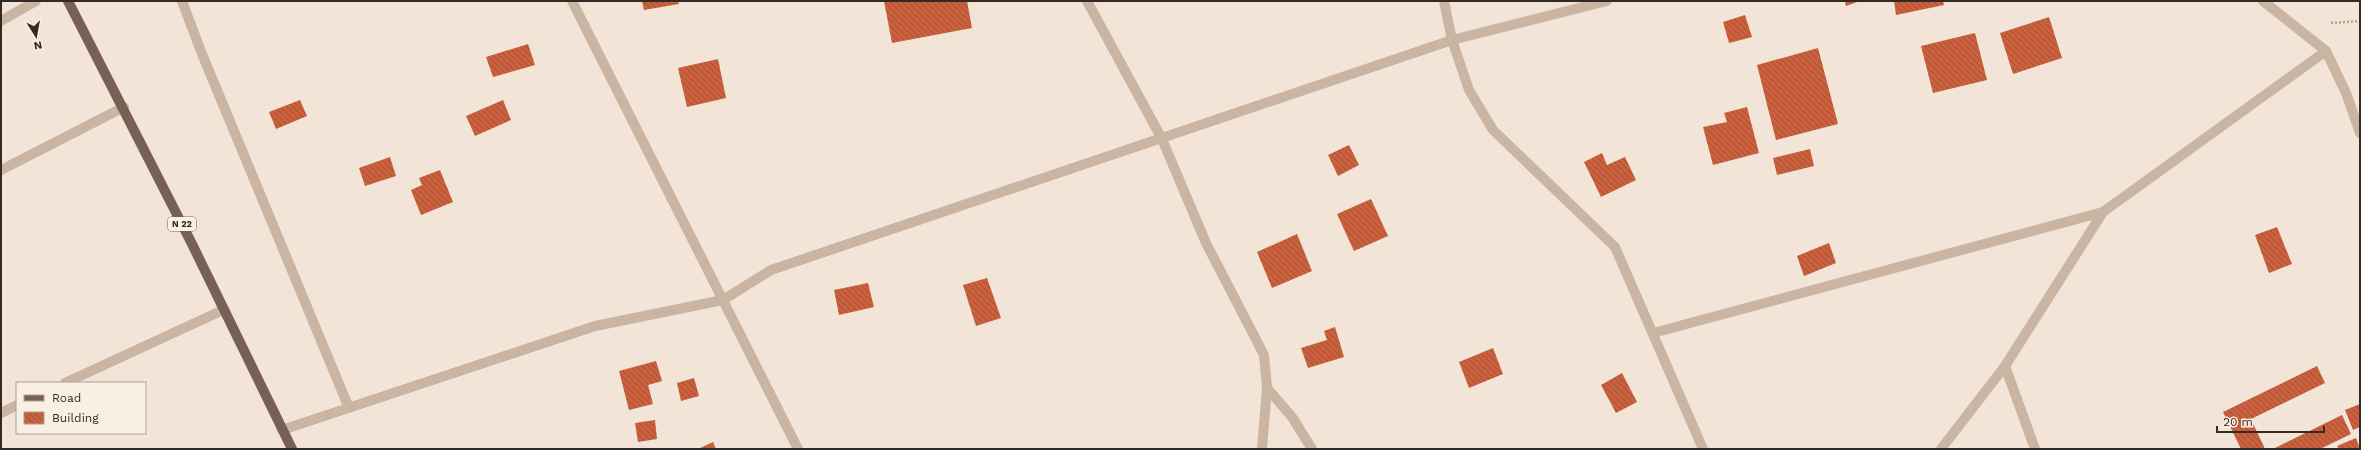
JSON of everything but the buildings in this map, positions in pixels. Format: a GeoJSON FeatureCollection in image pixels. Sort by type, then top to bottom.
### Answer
{"type":"FeatureCollection","features":[{"type":"Feature","properties":{"kind":"main road","name":"N 22"},"geometry":{"type":"LineString","coordinates":[[68,1],[124,107],[292,449]]}},
{"type":"Feature","properties":{"kind":"street"},"geometry":{"type":"LineString","coordinates":[[1,21],[36,1]]}},
{"type":"Feature","properties":{"kind":"street"},"geometry":{"type":"LineString","coordinates":[[182,1],[207,68],[349,408]]}},
{"type":"Feature","properties":{"kind":"street"},"geometry":{"type":"LineString","coordinates":[[572,1],[798,449]]}},
{"type":"Feature","properties":{"kind":"street"},"geometry":{"type":"LineString","coordinates":[[1087,1],[1162,139],[1206,243],[1264,355],[1267,388],[1262,449]]}},
{"type":"Feature","properties":{"kind":"street"},"geometry":{"type":"LineString","coordinates":[[1444,1],[1452,40],[1469,90],[1493,130],[1615,247],[1703,449]]}},
{"type":"Feature","properties":{"kind":"street"},"geometry":{"type":"LineString","coordinates":[[282,430],[594,326],[723,300],[771,270],[1452,40],[1607,1]]}},
{"type":"Feature","properties":{"kind":"street"},"geometry":{"type":"LineString","coordinates":[[2263,1],[2326,51],[2346,93],[2360,133]]}},
{"type":"Feature","properties":{"kind":"street"},"geometry":{"type":"LineString","coordinates":[[1652,333],[2103,212],[2326,51]]}},
{"type":"Feature","properties":{"kind":"street"},"geometry":{"type":"LineString","coordinates":[[1,170],[124,107]]}},
{"type":"Feature","properties":{"kind":"street"},"geometry":{"type":"LineString","coordinates":[[1941,449],[2005,366],[2103,212]]}},
{"type":"Feature","properties":{"kind":"street"},"geometry":{"type":"LineString","coordinates":[[67,382],[223,310]]}},
{"type":"Feature","properties":{"kind":"street"},"geometry":{"type":"LineString","coordinates":[[2005,366],[2035,449]]}},
{"type":"Feature","properties":{"kind":"street"},"geometry":{"type":"LineString","coordinates":[[1267,388],[1292,418],[1312,449]]}},
{"type":"Feature","properties":{"kind":"street"},"geometry":{"type":"LineString","coordinates":[[1,413],[16,406]]}}]}
